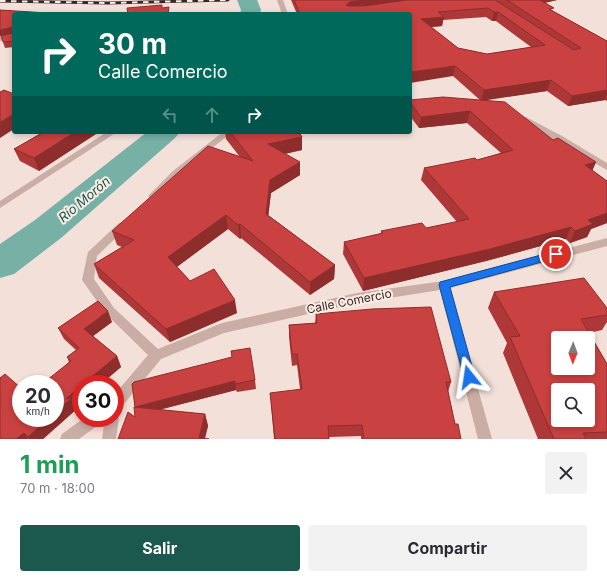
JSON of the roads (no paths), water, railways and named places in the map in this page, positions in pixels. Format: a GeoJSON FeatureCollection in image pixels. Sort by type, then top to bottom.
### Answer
{"type":"FeatureCollection","features":[{"type":"Feature","properties":{"kind":"street"},"geometry":{"type":"LineString","coordinates":[[280,0],[284,12]]}},
{"type":"Feature","properties":{"kind":"street"},"geometry":{"type":"LineString","coordinates":[[0,40],[12,37]]}},
{"type":"Feature","properties":{"kind":"street"},"geometry":{"type":"LineString","coordinates":[[514,115],[559,138],[607,167]]}},
{"type":"Feature","properties":{"kind":"street"},"geometry":{"type":"LineString","coordinates":[[0,206],[110,134]]}},
{"type":"Feature","properties":{"kind":"street"},"geometry":{"type":"LineString","coordinates":[[142,206],[176,173],[225,134]]}},
{"type":"Feature","properties":{"kind":"street"},"geometry":{"type":"LineString","coordinates":[[131,217],[92,255],[88,280],[110,311],[156,355]]}},
{"type":"Feature","properties":{"kind":"street","name":"Calle Comercio"},"geometry":{"type":"LineString","coordinates":[[124,393],[156,355],[222,328],[356,298],[444,285],[607,242]]}},
{"type":"Feature","properties":{"kind":"street"},"geometry":{"type":"LineString","coordinates":[[444,285],[485,439]]}},
{"type":"Feature","properties":{"kind":"street"},"geometry":{"type":"LineString","coordinates":[[67,439],[84,427]]}},
{"type":"Feature","properties":{"kind":"street"},"geometry":{"type":"LineString","coordinates":[[109,439],[111,427]]}},
{"type":"Feature","properties":{"kind":"waterway","name":"Río Morón"},"geometry":{"type":"LineString","coordinates":[[247,0],[250,12]]}},
{"type":"Feature","properties":{"kind":"waterway","name":"Río Morón"},"geometry":{"type":"LineString","coordinates":[[0,264],[48,229],[163,134]]}},
{"type":"Feature","properties":{"kind":"railway"},"geometry":{"type":"LineString","coordinates":[[0,1],[108,3],[228,0]]}}]}
